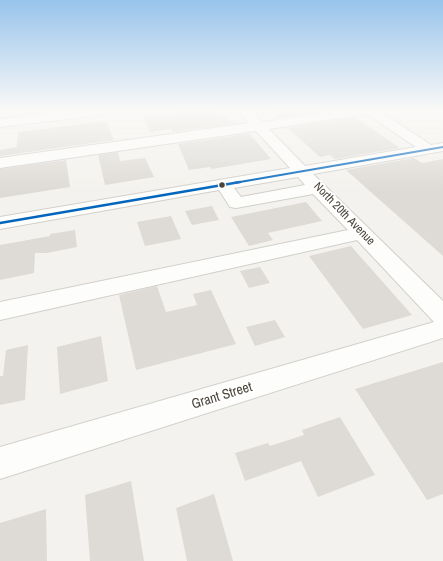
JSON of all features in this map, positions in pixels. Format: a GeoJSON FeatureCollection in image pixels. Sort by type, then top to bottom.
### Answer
{"type":"FeatureCollection","features":[{"type":"Feature","properties":{"kind":"street"},"geometry":{"type":"LineString","coordinates":[[0,164],[183,137]]}},
{"type":"Feature","properties":{"kind":"street","name":"North 20th Avenue"},"geometry":{"type":"LineString","coordinates":[[269,137],[317,188],[443,316]]}},
{"type":"Feature","properties":{"kind":"street"},"geometry":{"type":"LineString","coordinates":[[416,137],[435,148]]}},
{"type":"Feature","properties":{"kind":"street"},"geometry":{"type":"LineString","coordinates":[[0,223],[435,148]]}},
{"type":"Feature","properties":{"kind":"street"},"geometry":{"type":"LineString","coordinates":[[269,176],[284,194]]}},
{"type":"Feature","properties":{"kind":"street"},"geometry":{"type":"LineString","coordinates":[[223,184],[236,203],[317,188]]}},
{"type":"Feature","properties":{"kind":"street"},"geometry":{"type":"LineString","coordinates":[[0,311],[362,233]]}},
{"type":"Feature","properties":{"kind":"street","name":"Grant Street"},"geometry":{"type":"LineString","coordinates":[[0,463],[443,329]]}},
{"type":"Feature","properties":{"kind":"building"},"geometry":{"type":"Polygon","coordinates":[[[18,137],[113,137],[114,140],[0,156],[0,150],[17,147],[18,137]]]}},
{"type":"Feature","properties":{"kind":"building"},"geometry":{"type":"Polygon","coordinates":[[[225,137],[253,137],[271,159],[212,169],[210,167],[189,170],[178,144],[225,137]]]}},
{"type":"Feature","properties":{"kind":"building"},"geometry":{"type":"Polygon","coordinates":[[[298,137],[384,137],[400,148],[335,159],[330,155],[320,157],[298,137]]]}},
{"type":"Feature","properties":{"kind":"building"},"geometry":{"type":"Polygon","coordinates":[[[118,152],[120,161],[145,158],[154,177],[105,185],[98,155],[118,152]]]}},
{"type":"Feature","properties":{"kind":"building"},"geometry":{"type":"Polygon","coordinates":[[[414,158],[422,163],[443,159],[443,256],[346,170],[414,158]]]}},
{"type":"Feature","properties":{"kind":"building"},"geometry":{"type":"Polygon","coordinates":[[[66,160],[70,187],[0,198],[0,169],[66,160]]]}},
{"type":"Feature","properties":{"kind":"building"},"geometry":{"type":"Polygon","coordinates":[[[306,202],[322,221],[268,233],[273,240],[249,246],[231,217],[306,202]]]}},
{"type":"Feature","properties":{"kind":"building"},"geometry":{"type":"Polygon","coordinates":[[[212,206],[219,220],[192,225],[185,211],[212,206]]]}},
{"type":"Feature","properties":{"kind":"building"},"geometry":{"type":"Polygon","coordinates":[[[171,216],[181,239],[145,246],[137,222],[171,216]]]}},
{"type":"Feature","properties":{"kind":"building"},"geometry":{"type":"Polygon","coordinates":[[[75,230],[77,247],[47,253],[35,253],[34,273],[0,280],[0,245],[75,230]]]}},
{"type":"Feature","properties":{"kind":"building"},"geometry":{"type":"Polygon","coordinates":[[[351,246],[412,315],[363,329],[309,256],[351,246]]]}},
{"type":"Feature","properties":{"kind":"building"},"geometry":{"type":"Polygon","coordinates":[[[260,267],[270,283],[249,288],[240,271],[260,267]]]}},
{"type":"Feature","properties":{"kind":"building"},"geometry":{"type":"Polygon","coordinates":[[[157,286],[166,312],[197,305],[193,294],[211,290],[236,344],[136,370],[119,295],[157,286]]]}},
{"type":"Feature","properties":{"kind":"building"},"geometry":{"type":"Polygon","coordinates":[[[275,320],[285,337],[255,346],[246,327],[275,320]]]}},
{"type":"Feature","properties":{"kind":"building"},"geometry":{"type":"Polygon","coordinates":[[[101,336],[108,381],[60,394],[57,347],[101,336]]]}},
{"type":"Feature","properties":{"kind":"building"},"geometry":{"type":"Polygon","coordinates":[[[28,345],[25,400],[0,405],[0,376],[3,376],[6,350],[28,345]]]}},
{"type":"Feature","properties":{"kind":"building"},"geometry":{"type":"Polygon","coordinates":[[[443,362],[443,494],[427,500],[355,389],[443,362]]]}},
{"type":"Feature","properties":{"kind":"building"},"geometry":{"type":"Polygon","coordinates":[[[340,417],[375,475],[318,497],[301,461],[245,481],[235,453],[268,443],[270,446],[304,435],[302,430],[340,417]]]}},
{"type":"Feature","properties":{"kind":"building"},"geometry":{"type":"Polygon","coordinates":[[[131,481],[144,561],[90,561],[85,495],[131,481]]]}},
{"type":"Feature","properties":{"kind":"building"},"geometry":{"type":"Polygon","coordinates":[[[214,494],[233,561],[187,561],[176,508],[214,494]]]}},
{"type":"Feature","properties":{"kind":"building"},"geometry":{"type":"Polygon","coordinates":[[[46,509],[47,561],[0,561],[0,523],[46,509]]]}},
{"type":"Feature","properties":{"kind":"transit line"},"geometry":{"type":"LineString","coordinates":[[0,223],[443,147]]}}]}
